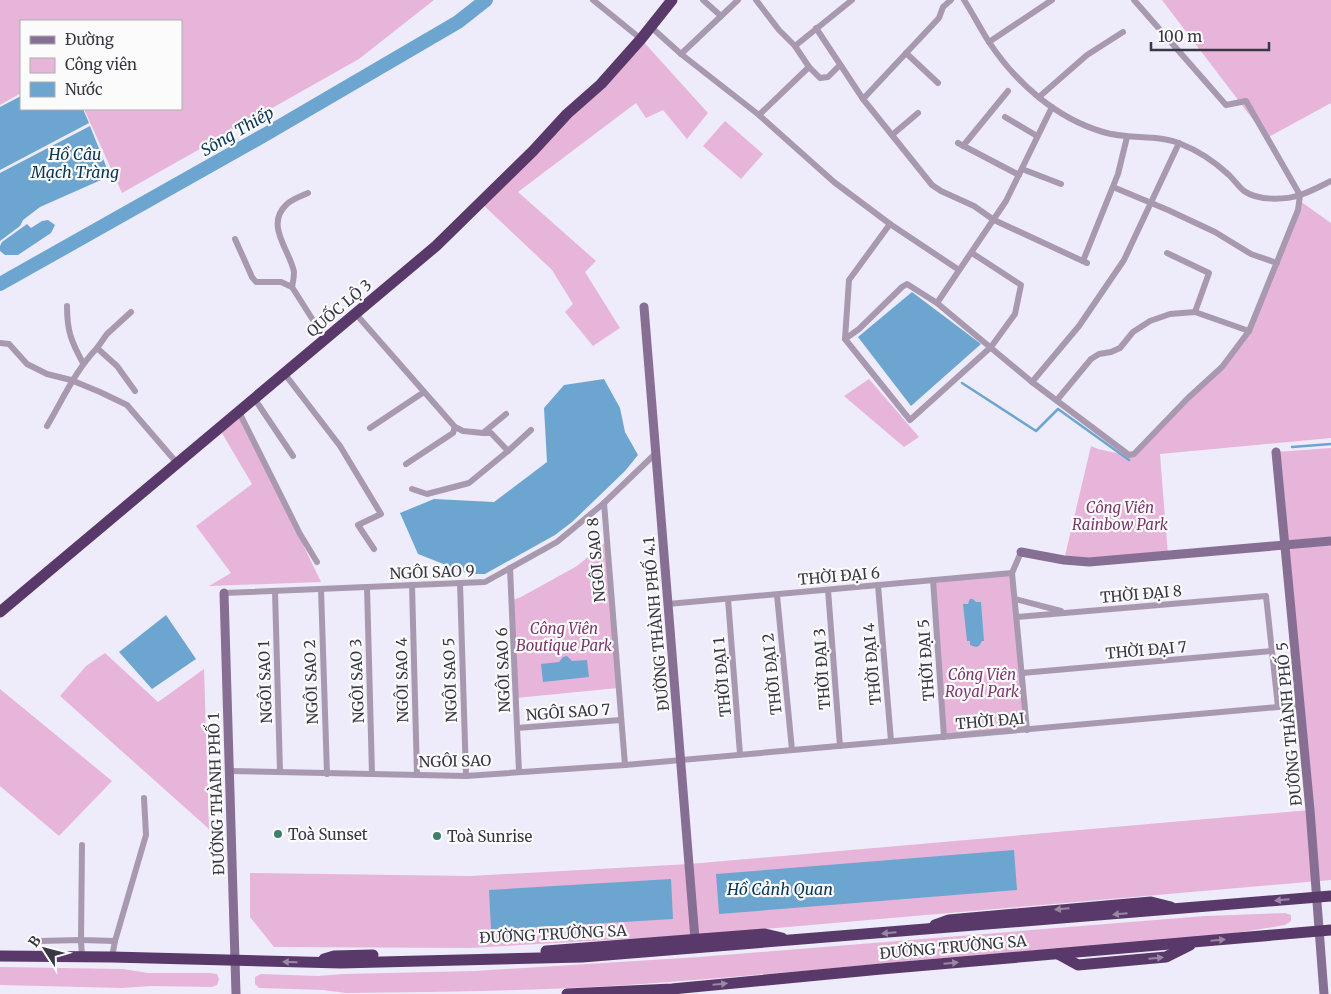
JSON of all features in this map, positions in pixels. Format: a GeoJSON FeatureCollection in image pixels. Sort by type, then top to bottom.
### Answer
{"type":"FeatureCollection","features":[{"type":"Feature","properties":{"kind":"highway","name":"QUỐC LỘ 3"},"geometry":{"type":"LineString","coordinates":[[0,612],[436,246],[533,151],[567,114],[601,84],[641,39],[672,0]]}},
{"type":"Feature","properties":{"kind":"highway","name":"ĐƯỜNG TRƯỜNG SA"},"geometry":{"type":"LineString","coordinates":[[0,956],[112,957],[341,964],[582,957],[1331,896]]}},
{"type":"Feature","properties":{"kind":"highway","name":"ĐƯỜNG TRƯỜNG SA"},"geometry":{"type":"LineString","coordinates":[[566,994],[672,989],[1331,930]]}},
{"type":"Feature","properties":{"kind":"highway","name":"ĐƯỜNG TRƯỜNG SA"},"geometry":{"type":"LineString","coordinates":[[312,962],[334,956],[554,951],[765,934],[796,940]]}},
{"type":"Feature","properties":{"kind":"highway","name":"ĐƯỜNG TRƯỜNG SA"},"geometry":{"type":"LineString","coordinates":[[0,949],[9,949],[29,956]]}},
{"type":"Feature","properties":{"kind":"highway","name":"ĐƯỜNG TRƯỜNG SA"},"geometry":{"type":"LineString","coordinates":[[660,994],[672,989]]}},
{"type":"Feature","properties":{"kind":"street"},"geometry":{"type":"LineString","coordinates":[[593,0],[641,39]]}},
{"type":"Feature","properties":{"kind":"street"},"geometry":{"type":"LineString","coordinates":[[703,0],[721,16]]}},
{"type":"Feature","properties":{"kind":"street"},"geometry":{"type":"LineString","coordinates":[[681,54],[738,0]]}},
{"type":"Feature","properties":{"kind":"street"},"geometry":{"type":"LineString","coordinates":[[756,0],[779,30],[795,46],[809,67],[822,79],[828,77],[840,65]]}},
{"type":"Feature","properties":{"kind":"street"},"geometry":{"type":"LineString","coordinates":[[795,46],[852,0]]}},
{"type":"Feature","properties":{"kind":"street"},"geometry":{"type":"LineString","coordinates":[[862,99],[939,18],[943,8],[951,0]]}},
{"type":"Feature","properties":{"kind":"street"},"geometry":{"type":"LineString","coordinates":[[989,42],[1052,0]]}},
{"type":"Feature","properties":{"kind":"street"},"geometry":{"type":"LineString","coordinates":[[845,339],[859,329],[902,286],[907,284],[937,303],[1032,382],[1129,455],[1134,454],[1188,398],[1222,367],[1249,330],[1298,210],[1300,195],[1246,101],[1226,104],[1134,0]]}},
{"type":"Feature","properties":{"kind":"street"},"geometry":{"type":"LineString","coordinates":[[968,2],[989,42],[1020,81],[1052,107],[1076,122],[1104,132],[1127,137],[1180,143],[1214,162],[1245,192],[1262,198],[1300,195],[1331,181]]}},
{"type":"Feature","properties":{"kind":"street"},"geometry":{"type":"LineString","coordinates":[[651,27],[681,54],[759,115],[834,182],[890,224],[958,270]]}},
{"type":"Feature","properties":{"kind":"street"},"geometry":{"type":"LineString","coordinates":[[816,28],[862,99],[932,185],[974,206],[994,220],[1085,262],[1114,187],[1127,137]]}},
{"type":"Feature","properties":{"kind":"street"},"geometry":{"type":"LineString","coordinates":[[1039,97],[1087,55],[1123,32]]}},
{"type":"Feature","properties":{"kind":"street"},"geometry":{"type":"LineString","coordinates":[[906,53],[938,83]]}},
{"type":"Feature","properties":{"kind":"street"},"geometry":{"type":"LineString","coordinates":[[759,115],[809,67]]}},
{"type":"Feature","properties":{"kind":"street"},"geometry":{"type":"LineString","coordinates":[[1008,91],[960,145],[1020,172],[1061,184]]}},
{"type":"Feature","properties":{"kind":"street"},"geometry":{"type":"LineString","coordinates":[[937,303],[1006,201],[1052,107]]}},
{"type":"Feature","properties":{"kind":"street"},"geometry":{"type":"LineString","coordinates":[[892,135],[918,113]]}},
{"type":"Feature","properties":{"kind":"street"},"geometry":{"type":"LineString","coordinates":[[1005,117],[1037,136]]}},
{"type":"Feature","properties":{"kind":"street"},"geometry":{"type":"LineString","coordinates":[[1032,382],[1079,326],[1124,260],[1180,143]]}},
{"type":"Feature","properties":{"kind":"street"},"geometry":{"type":"LineString","coordinates":[[1114,187],[1215,232],[1251,254],[1277,264]]}},
{"type":"Feature","properties":{"kind":"street"},"geometry":{"type":"LineString","coordinates":[[292,287],[294,279],[293,270],[281,243],[278,222],[281,212],[287,204],[308,193]]}},
{"type":"Feature","properties":{"kind":"street"},"geometry":{"type":"LineString","coordinates":[[890,224],[849,280],[845,339],[910,420],[991,346],[1015,314],[1021,285],[972,253]]}},
{"type":"Feature","properties":{"kind":"street"},"geometry":{"type":"LineString","coordinates":[[235,239],[256,282],[281,282],[292,287],[325,339]]}},
{"type":"Feature","properties":{"kind":"street"},"geometry":{"type":"LineString","coordinates":[[1167,253],[1209,273],[1195,312]]}},
{"type":"Feature","properties":{"kind":"street"},"geometry":{"type":"LineString","coordinates":[[67,306],[67,322],[72,342],[83,363]]}},
{"type":"Feature","properties":{"kind":"street","name":"ĐƯỜNG THÀNH PHỐ 4.1"},"geometry":{"type":"LineString","coordinates":[[644,307],[695,939]]}},
{"type":"Feature","properties":{"kind":"street"},"geometry":{"type":"LineString","coordinates":[[47,426],[71,380],[83,363],[107,334],[131,312]]}},
{"type":"Feature","properties":{"kind":"street"},"geometry":{"type":"LineString","coordinates":[[1057,400],[1091,359],[1099,354],[1120,348],[1133,332],[1150,321],[1170,314],[1195,312],[1249,330]]}},
{"type":"Feature","properties":{"kind":"street"},"geometry":{"type":"LineString","coordinates":[[356,313],[455,428],[463,431],[491,433],[508,451]]}},
{"type":"Feature","properties":{"kind":"street"},"geometry":{"type":"LineString","coordinates":[[0,343],[9,344],[27,364],[47,374],[71,380],[127,405],[178,463]]}},
{"type":"Feature","properties":{"kind":"street"},"geometry":{"type":"LineString","coordinates":[[97,348],[117,366],[135,391]]}},
{"type":"Feature","properties":{"kind":"street"},"geometry":{"type":"LineString","coordinates":[[284,373],[340,446],[381,514],[358,525],[374,549]]}},
{"type":"Feature","properties":{"kind":"street"},"geometry":{"type":"LineString","coordinates":[[370,428],[424,392]]}},
{"type":"Feature","properties":{"kind":"street"},"geometry":{"type":"LineString","coordinates":[[254,398],[293,456]]}},
{"type":"Feature","properties":{"kind":"street"},"geometry":{"type":"LineString","coordinates":[[239,412],[300,534],[317,562]]}},
{"type":"Feature","properties":{"kind":"street"},"geometry":{"type":"LineString","coordinates":[[483,433],[506,414]]}},
{"type":"Feature","properties":{"kind":"street"},"geometry":{"type":"LineString","coordinates":[[406,464],[453,432],[455,428]]}},
{"type":"Feature","properties":{"kind":"street"},"geometry":{"type":"LineString","coordinates":[[412,489],[428,494],[469,483],[531,430]]}},
{"type":"Feature","properties":{"kind":"street","name":"NGÔI SAO 9"},"geometry":{"type":"LineString","coordinates":[[224,593],[485,582],[557,542],[604,503],[656,452]]}},
{"type":"Feature","properties":{"kind":"street","name":"ĐƯỜNG THÀNH PHỐ 5"},"geometry":{"type":"LineString","coordinates":[[1276,452],[1286,545],[1324,994]]}},
{"type":"Feature","properties":{"kind":"street","name":"NGÔI SAO 8"},"geometry":{"type":"LineString","coordinates":[[604,503],[625,765]]}},
{"type":"Feature","properties":{"kind":"street"},"geometry":{"type":"LineString","coordinates":[[1026,730],[1012,573],[1021,552],[1064,560],[1089,562],[1331,541]]}},
{"type":"Feature","properties":{"kind":"street","name":"NGÔI SAO 6"},"geometry":{"type":"LineString","coordinates":[[510,568],[519,772]]}},
{"type":"Feature","properties":{"kind":"street","name":"THỜI ĐẠI 6"},"geometry":{"type":"LineString","coordinates":[[668,604],[1012,573]]}},
{"type":"Feature","properties":{"kind":"street","name":"THỜI ĐẠI 5"},"geometry":{"type":"LineString","coordinates":[[933,580],[944,737]]}},
{"type":"Feature","properties":{"kind":"street","name":"NGÔI SAO 5"},"geometry":{"type":"LineString","coordinates":[[460,583],[466,776]]}},
{"type":"Feature","properties":{"kind":"street","name":"NGÔI SAO 4"},"geometry":{"type":"LineString","coordinates":[[412,585],[416,775]]}},
{"type":"Feature","properties":{"kind":"street","name":"THỜI ĐẠI 4"},"geometry":{"type":"LineString","coordinates":[[878,585],[891,741]]}},
{"type":"Feature","properties":{"kind":"street","name":"NGÔI SAO 3"},"geometry":{"type":"LineString","coordinates":[[367,587],[372,774]]}},
{"type":"Feature","properties":{"kind":"street","name":"NGÔI SAO 2"},"geometry":{"type":"LineString","coordinates":[[321,589],[327,774]]}},
{"type":"Feature","properties":{"kind":"street","name":"THỜI ĐẠI 3"},"geometry":{"type":"LineString","coordinates":[[828,590],[840,746]]}},
{"type":"Feature","properties":{"kind":"street","name":"NGÔI SAO 1"},"geometry":{"type":"LineString","coordinates":[[275,591],[280,772]]}},
{"type":"Feature","properties":{"kind":"street","name":"ĐƯỜNG THÀNH PHỐ 1"},"geometry":{"type":"LineString","coordinates":[[224,593],[236,994]]}},
{"type":"Feature","properties":{"kind":"street","name":"THỜI ĐẠI 2"},"geometry":{"type":"LineString","coordinates":[[777,595],[792,750]]}},
{"type":"Feature","properties":{"kind":"street","name":"THỜI ĐẠI 8"},"geometry":{"type":"LineString","coordinates":[[1017,617],[1266,596],[1272,651]]}},
{"type":"Feature","properties":{"kind":"street","name":"THỜI ĐẠI 1"},"geometry":{"type":"LineString","coordinates":[[728,599],[740,754]]}},
{"type":"Feature","properties":{"kind":"street"},"geometry":{"type":"LineString","coordinates":[[1015,599],[1067,613]]}},
{"type":"Feature","properties":{"kind":"street"},"geometry":{"type":"LineString","coordinates":[[1272,651],[1278,707]]}},
{"type":"Feature","properties":{"kind":"street","name":"THỜI ĐẠI 7"},"geometry":{"type":"LineString","coordinates":[[1022,673],[1272,651]]}},
{"type":"Feature","properties":{"kind":"street","name":"THỜI ĐẠI"},"geometry":{"type":"LineString","coordinates":[[681,759],[1300,705]]}},
{"type":"Feature","properties":{"kind":"street","name":"NGÔI SAO 7"},"geometry":{"type":"LineString","coordinates":[[517,728],[621,720]]}},
{"type":"Feature","properties":{"kind":"street","name":"NGÔI SAO"},"geometry":{"type":"LineString","coordinates":[[230,771],[466,776],[625,765],[681,759]]}},
{"type":"Feature","properties":{"kind":"street"},"geometry":{"type":"LineString","coordinates":[[112,957],[146,835],[144,798]]}},
{"type":"Feature","properties":{"kind":"street"},"geometry":{"type":"LineString","coordinates":[[82,845],[82,957]]}},
{"type":"Feature","properties":{"kind":"street"},"geometry":{"type":"LineString","coordinates":[[39,941],[115,941]]}},
{"type":"Feature","properties":{"kind":"green space"},"geometry":{"type":"Polygon","coordinates":[[[0,0],[434,0],[359,59],[122,193],[84,110],[182,110],[182,20],[20,20],[20,94],[0,105],[0,0]]]}},
{"type":"Feature","properties":{"kind":"green space"},"geometry":{"type":"Polygon","coordinates":[[[1162,0],[1331,0],[1331,103],[1267,138],[1162,0]]]}},
{"type":"Feature","properties":{"kind":"green space"},"geometry":{"type":"Polygon","coordinates":[[[641,39],[708,113],[687,139],[663,110],[646,118],[636,103],[518,192],[596,261],[585,272],[620,328],[593,346],[565,312],[573,304],[552,270],[480,202],[641,39]]]}},
{"type":"Feature","properties":{"kind":"green space"},"geometry":{"type":"Polygon","coordinates":[[[725,121],[763,154],[741,179],[703,146],[725,121]]]}},
{"type":"Feature","properties":{"kind":"green space","name":"Công Viên Rainbow Park"},"geometry":{"type":"Polygon","coordinates":[[[1300,201],[1331,223],[1331,438],[1160,454],[1168,555],[1064,560],[1091,446],[1130,456],[1222,367],[1249,331],[1300,201]]]}},
{"type":"Feature","properties":{"kind":"green space"},"geometry":{"type":"Polygon","coordinates":[[[869,379],[919,437],[904,447],[844,396],[869,379]]]}},
{"type":"Feature","properties":{"kind":"green space"},"geometry":{"type":"Polygon","coordinates":[[[239,412],[321,582],[209,586],[231,573],[196,526],[252,484],[219,428],[239,412]]]}},
{"type":"Feature","properties":{"kind":"green space"},"geometry":{"type":"Polygon","coordinates":[[[1331,448],[1331,880],[695,935],[470,948],[274,947],[250,917],[250,873],[470,876],[689,864],[1310,810],[1276,452],[1331,448]]]}},
{"type":"Feature","properties":{"kind":"green space","name":"Công Viên Boutique Park"},"geometry":{"type":"Polygon","coordinates":[[[607,541],[618,688],[516,698],[513,600],[577,566],[607,541]]]}},
{"type":"Feature","properties":{"kind":"green space","name":"Công Viên Royal Park"},"geometry":{"type":"Polygon","coordinates":[[[1012,573],[1027,730],[944,737],[933,580],[1012,573]]]}},
{"type":"Feature","properties":{"kind":"green space"},"geometry":{"type":"Polygon","coordinates":[[[105,653],[158,702],[204,669],[209,829],[60,696],[86,666],[105,653]]]}},
{"type":"Feature","properties":{"kind":"green space"},"geometry":{"type":"Polygon","coordinates":[[[0,689],[112,781],[59,836],[0,786],[0,689]]]}},
{"type":"Feature","properties":{"kind":"green space"},"geometry":{"type":"Polygon","coordinates":[[[1285,913],[1291,915],[1291,921],[1285,925],[1203,937],[654,983],[578,988],[346,993],[323,990],[259,988],[255,984],[255,977],[261,974],[318,976],[475,971],[699,957],[1205,916],[1285,913]]]}},
{"type":"Feature","properties":{"kind":"green space"},"geometry":{"type":"Polygon","coordinates":[[[0,967],[123,969],[148,973],[210,973],[217,974],[219,979],[217,985],[212,987],[151,986],[122,988],[0,985],[0,967]]]}},
{"type":"Feature","properties":{"kind":"water"},"geometry":{"type":"Polygon","coordinates":[[[20,97],[20,110],[83,110],[89,123],[0,170],[0,107],[20,97]]]}},
{"type":"Feature","properties":{"kind":"water","name":"Hồ Câu Mạch Tràng"},"geometry":{"type":"Polygon","coordinates":[[[90,126],[110,176],[40,207],[23,220],[20,226],[0,241],[0,173],[90,126]]]}},
{"type":"Feature","properties":{"kind":"water"},"geometry":{"type":"Polygon","coordinates":[[[48,220],[55,225],[51,233],[18,255],[5,255],[0,251],[2,242],[27,224],[31,228],[42,221],[48,220]]]}},
{"type":"Feature","properties":{"kind":"water"},"geometry":{"type":"Polygon","coordinates":[[[912,292],[981,344],[911,406],[858,337],[912,292]]]}},
{"type":"Feature","properties":{"kind":"water"},"geometry":{"type":"Polygon","coordinates":[[[604,379],[620,408],[625,432],[638,455],[625,471],[572,522],[555,535],[485,574],[469,574],[418,554],[400,513],[434,499],[494,502],[547,462],[544,408],[564,385],[604,379]]]}},
{"type":"Feature","properties":{"kind":"water"},"geometry":{"type":"Polygon","coordinates":[[[970,599],[981,602],[984,641],[976,647],[970,645],[970,641],[967,641],[963,604],[968,604],[970,599]]]}},
{"type":"Feature","properties":{"kind":"water"},"geometry":{"type":"Polygon","coordinates":[[[166,615],[196,659],[152,689],[119,652],[166,615]]]}},
{"type":"Feature","properties":{"kind":"water"},"geometry":{"type":"Polygon","coordinates":[[[567,656],[572,661],[587,660],[589,677],[543,682],[541,664],[559,662],[563,657],[567,656]]]}},
{"type":"Feature","properties":{"kind":"water","name":"Hồ Cảnh Quan"},"geometry":{"type":"Polygon","coordinates":[[[1014,850],[1017,890],[719,914],[716,874],[1014,850]]]}},
{"type":"Feature","properties":{"kind":"water"},"geometry":{"type":"Polygon","coordinates":[[[671,879],[673,919],[491,930],[489,890],[671,879]]]}},
{"type":"Feature","properties":{"kind":"waterway","name":"Sông Thiếp"},"geometry":{"type":"LineString","coordinates":[[0,284],[268,133],[458,22],[486,0]]}},
{"type":"Feature","properties":{"kind":"waterway"},"geometry":{"type":"LineString","coordinates":[[962,383],[1036,431],[1058,409],[1129,460]]}},
{"type":"Feature","properties":{"kind":"waterway"},"geometry":{"type":"LineString","coordinates":[[1292,447],[1331,444]]}},
{"type":"Feature","properties":{"kind":"place","name":"Toà Sunset"},"geometry":{"type":"Point","coordinates":[278,834]}},
{"type":"Feature","properties":{"kind":"place","name":"Toà Sunrise"},"geometry":{"type":"Point","coordinates":[437,836]}}]}
